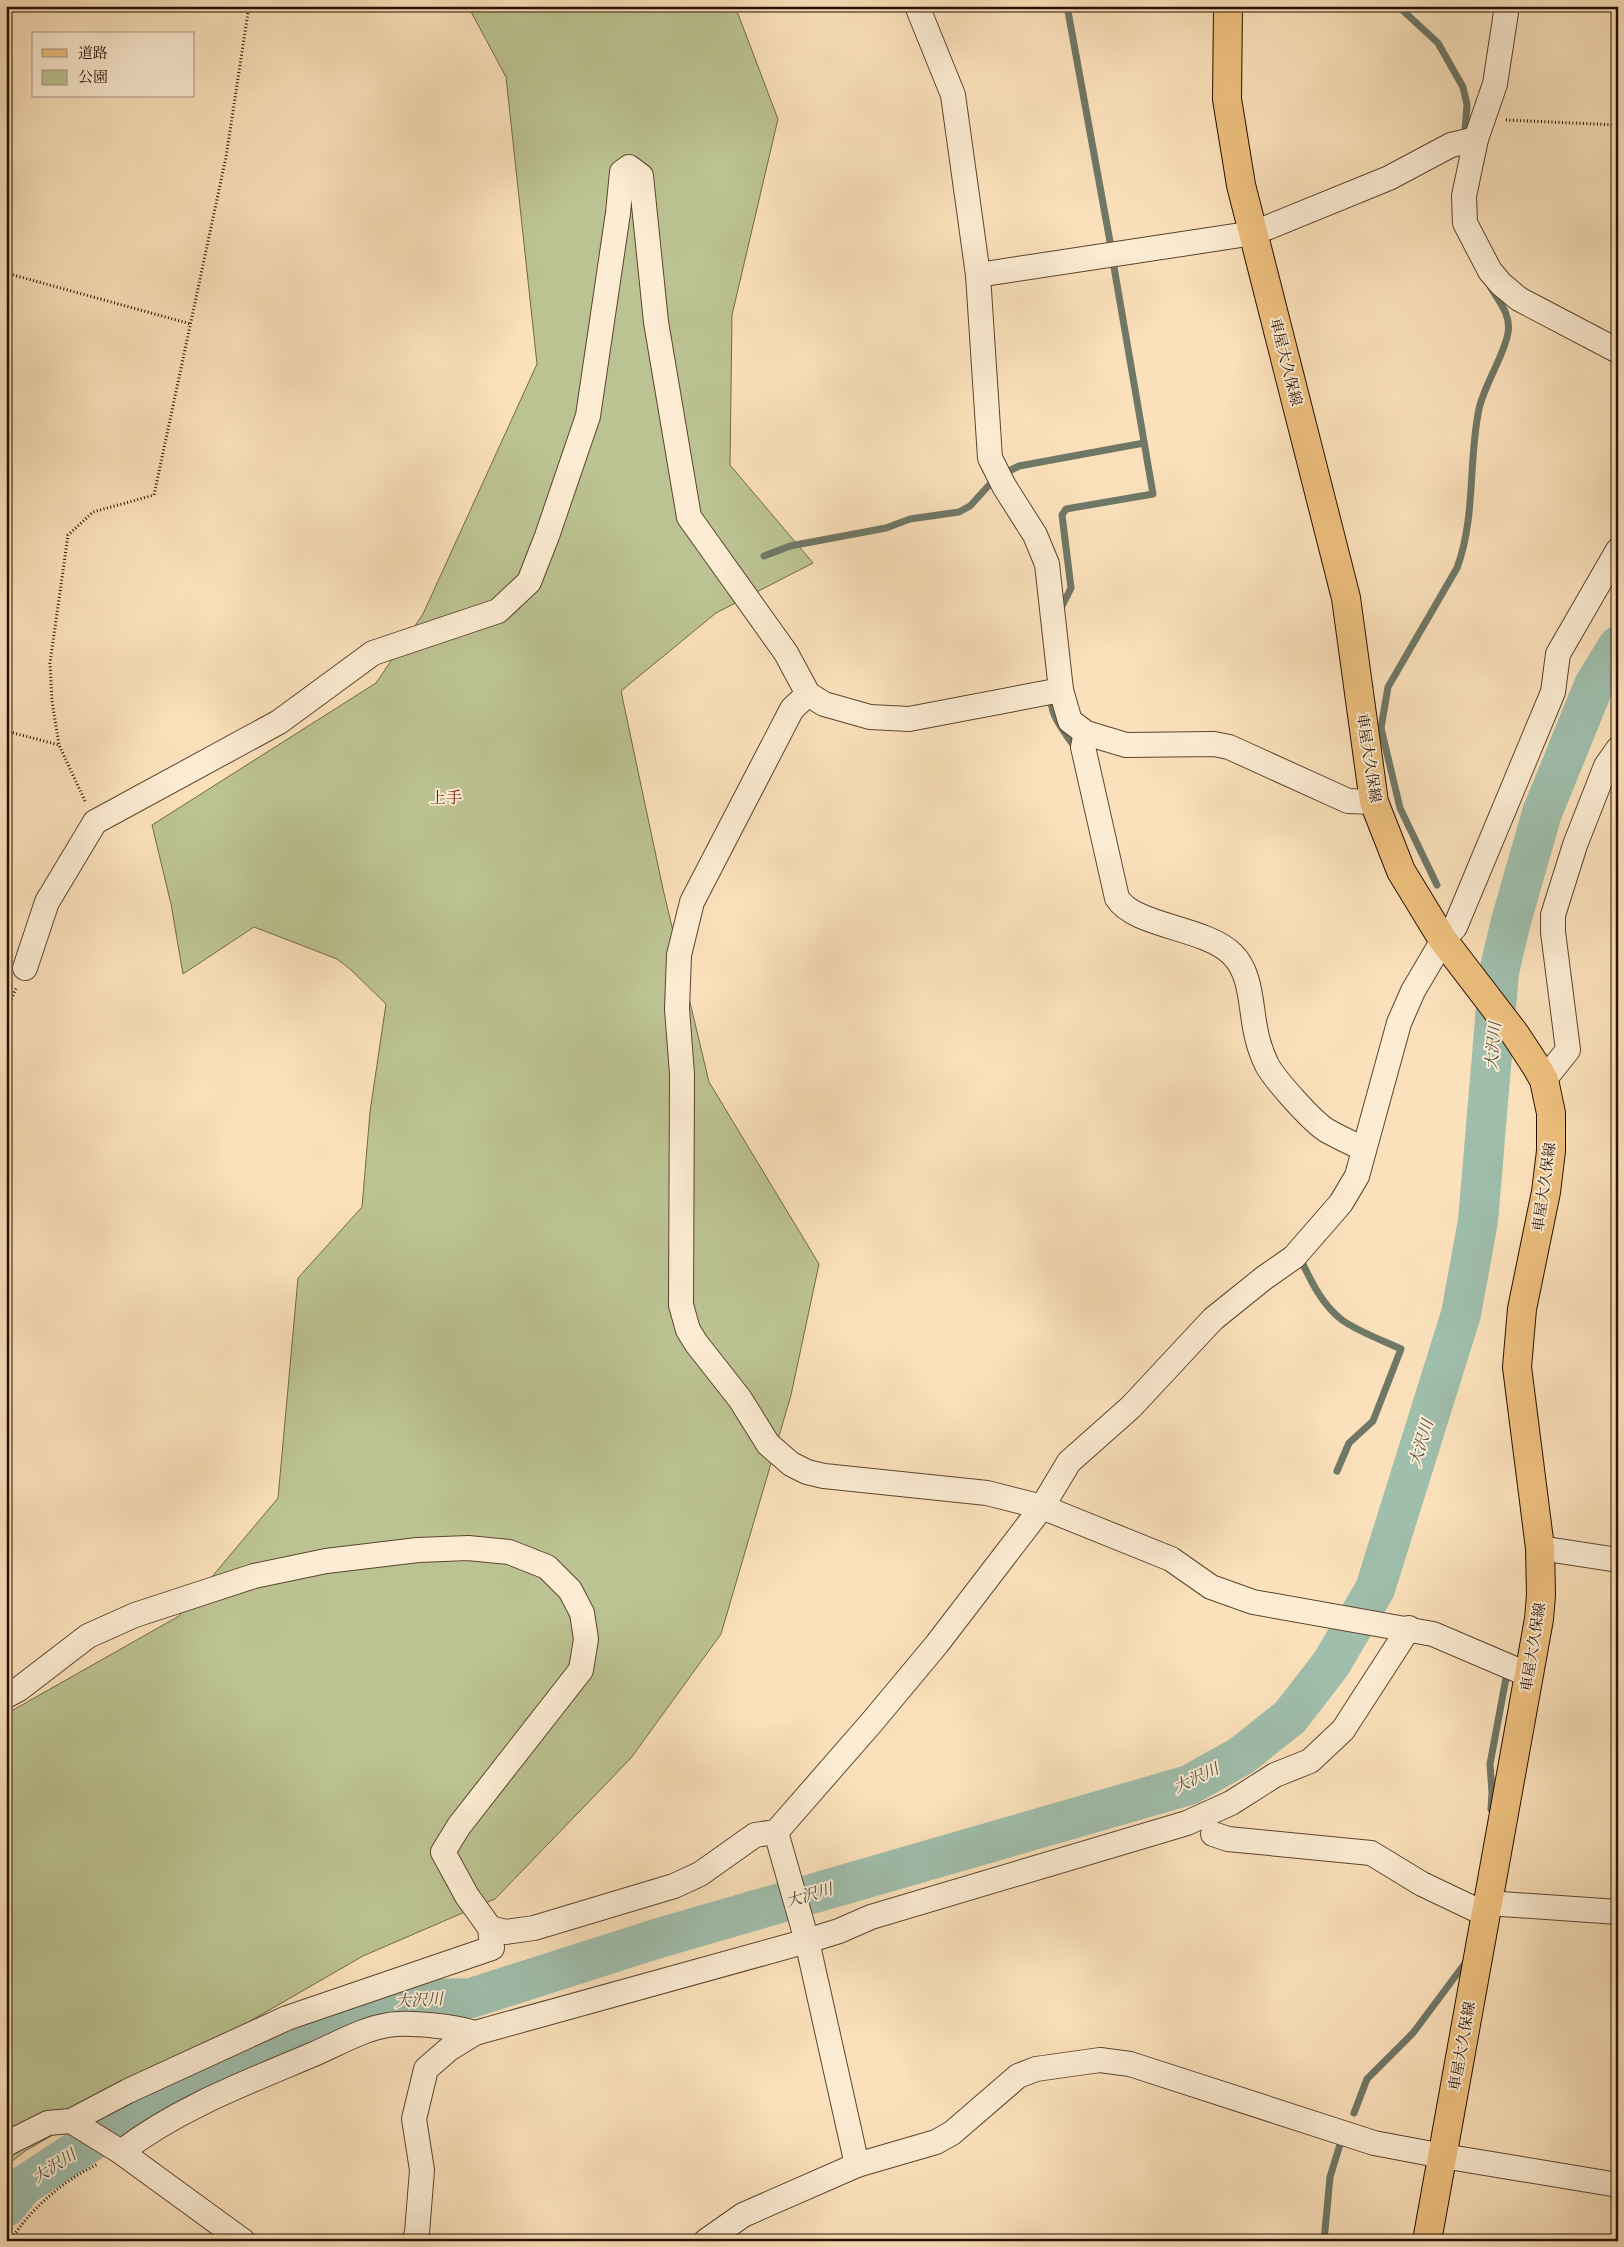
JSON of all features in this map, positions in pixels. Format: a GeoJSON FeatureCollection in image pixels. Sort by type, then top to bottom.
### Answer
{"type":"FeatureCollection","features":[{"type":"Feature","properties":{"kind":"main road","name":"車屋大久保線"},"geometry":{"type":"LineString","coordinates":[[1228,6],[1227,100],[1242,185],[1346,598],[1374,802],[1401,871],[1451,948],[1515,1034],[1540,1073],[1551,1114],[1552,1151],[1546,1192],[1522,1309],[1517,1367],[1540,1548],[1541,1595],[1539,1619],[1427,2241]]}},
{"type":"Feature","properties":{"kind":"street"},"geometry":{"type":"LineString","coordinates":[[917,6],[953,95],[978,275],[990,458],[1004,486],[1034,534],[1047,564],[1061,690],[1070,721],[1086,734],[1126,745],[1214,744],[1229,746],[1348,801],[1374,802]]}},
{"type":"Feature","properties":{"kind":"street"},"geometry":{"type":"LineString","coordinates":[[1507,6],[1496,84],[1479,129],[1464,196],[1465,223],[1490,271],[1501,284],[1519,299],[1618,351]]}},
{"type":"Feature","properties":{"kind":"street"},"geometry":{"type":"LineString","coordinates":[[978,275],[1254,233],[1389,178],[1479,129]]}},
{"type":"Feature","properties":{"kind":"street"},"geometry":{"type":"LineString","coordinates":[[25,968],[47,902],[95,822],[279,722],[373,653],[498,611],[529,582],[547,536],[588,416],[618,213],[622,172],[629,167],[641,176],[656,322],[689,517],[786,653],[808,694],[824,704],[870,717],[909,719],[1061,690]]}},
{"type":"Feature","properties":{"kind":"street"},"geometry":{"type":"LineString","coordinates":[[490,1928],[506,1932],[534,1928],[674,1886],[700,1874],[755,1835],[776,1832],[925,1658],[1042,1507],[1069,1462],[1131,1407],[1213,1319],[1264,1278],[1294,1257],[1341,1203],[1357,1176],[1399,1023],[1413,991],[1451,948],[1455,927],[1553,692],[1558,654],[1618,550]]}},
{"type":"Feature","properties":{"kind":"street"},"geometry":{"type":"LineString","coordinates":[[808,694],[792,708],[692,902],[680,955],[677,1009],[682,1074],[680,1305],[688,1330],[696,1343],[740,1398],[768,1444],[791,1464],[807,1472],[824,1476],[987,1493],[1042,1507],[1171,1559],[1212,1587],[1253,1602],[1433,1634],[1529,1675]]}},
{"type":"Feature","properties":{"kind":"street"},"geometry":{"type":"LineString","coordinates":[[1086,734],[1083,747],[1117,898],[1122,907],[1134,914],[1209,939],[1232,954],[1246,976],[1257,1038],[1267,1066],[1325,1130],[1364,1149]]}},
{"type":"Feature","properties":{"kind":"street"},"geometry":{"type":"LineString","coordinates":[[1540,1073],[1568,1050],[1553,915],[1579,836],[1606,766],[1618,749]]}},
{"type":"Feature","properties":{"kind":"street"},"geometry":{"type":"LineString","coordinates":[[6,1696],[19,1689],[88,1636],[135,1615],[254,1576],[326,1561],[418,1550],[468,1548],[509,1552],[547,1567],[570,1590],[582,1613],[586,1640],[581,1670],[459,1826],[443,1852],[467,1896],[490,1928],[492,1948],[287,2018],[128,2090],[75,2124]]}},
{"type":"Feature","properties":{"kind":"street"},"geometry":{"type":"LineString","coordinates":[[1540,1548],[1618,1560]]}},
{"type":"Feature","properties":{"kind":"street"},"geometry":{"type":"LineString","coordinates":[[414,2241],[417,2233],[422,2170],[414,2119],[426,2069],[449,2048],[475,2033],[805,1935],[839,1931],[871,1917],[1187,1823],[1210,1813],[1275,1775],[1310,1761],[1343,1730],[1401,1627]]}},
{"type":"Feature","properties":{"kind":"street"},"geometry":{"type":"LineString","coordinates":[[776,1832],[805,1935],[856,2165]]}},
{"type":"Feature","properties":{"kind":"street"},"geometry":{"type":"LineString","coordinates":[[1213,1834],[1228,1839],[1371,1853],[1422,1884],[1486,1909],[1618,1912]]}},
{"type":"Feature","properties":{"kind":"street"},"geometry":{"type":"LineString","coordinates":[[115,2148],[223,2092],[372,2030],[389,2025],[407,2025],[462,2029],[475,2033]]}},
{"type":"Feature","properties":{"kind":"street"},"geometry":{"type":"LineString","coordinates":[[706,2241],[743,2215],[856,2165],[936,2142],[952,2133],[1018,2076],[1036,2069],[1100,2060],[1130,2064],[1374,2143],[1618,2185]]}},
{"type":"Feature","properties":{"kind":"street"},"geometry":{"type":"LineString","coordinates":[[6,2144],[48,2123],[75,2124],[115,2148],[242,2241]]}},
{"type":"Feature","properties":{"kind":"path"},"geometry":{"type":"LineString","coordinates":[[95,822],[59,745],[52,702],[50,663],[68,536],[93,512],[154,495],[226,157],[249,6]]}},
{"type":"Feature","properties":{"kind":"path"},"geometry":{"type":"LineString","coordinates":[[1479,129],[1618,125]]}},
{"type":"Feature","properties":{"kind":"path"},"geometry":{"type":"LineString","coordinates":[[6,273],[191,324]]}},
{"type":"Feature","properties":{"kind":"path"},"geometry":{"type":"LineString","coordinates":[[6,731],[59,745]]}},
{"type":"Feature","properties":{"kind":"path"},"geometry":{"type":"LineString","coordinates":[[10,2241],[36,2208],[73,2176],[115,2148]]}},
{"type":"Feature","properties":{"kind":"green space"},"geometry":{"type":"Polygon","coordinates":[[[468,6],[735,6],[778,119],[732,315],[730,465],[813,563],[716,613],[621,691],[663,889],[709,1082],[819,1264],[791,1395],[721,1634],[631,1758],[495,1899],[363,1956],[25,2151],[6,2166],[6,1714],[179,1616],[278,1498],[298,1278],[362,1207],[370,1112],[386,1004],[337,959],[254,927],[183,974],[171,904],[152,825],[376,683],[423,614],[537,364],[506,77],[468,6]]]}},
{"type":"Feature","properties":{"kind":"waterway"},"geometry":{"type":"LineString","coordinates":[[1067,6],[1111,247]]}},
{"type":"Feature","properties":{"kind":"waterway"},"geometry":{"type":"LineString","coordinates":[[1398,6],[1438,43],[1463,87],[1467,105],[1465,130]]}},
{"type":"Feature","properties":{"kind":"waterway"},"geometry":{"type":"LineString","coordinates":[[1061,608],[1071,588],[1062,515],[1066,509],[1153,494],[1114,267]]}},
{"type":"Feature","properties":{"kind":"waterway"},"geometry":{"type":"LineString","coordinates":[[1437,885],[1400,808],[1381,728],[1388,687],[1457,568],[1463,549],[1467,529],[1479,409],[1485,390],[1506,342],[1509,327],[1501,304],[1491,288]]}},
{"type":"Feature","properties":{"kind":"waterway"},"geometry":{"type":"LineString","coordinates":[[1007,472],[1019,466],[1144,443]]}},
{"type":"Feature","properties":{"kind":"waterway"},"geometry":{"type":"LineString","coordinates":[[764,556],[790,546],[886,528],[910,519],[959,512],[970,506],[991,483]]}},
{"type":"Feature","properties":{"kind":"waterway","name":"大沢川"},"geometry":{"type":"LineString","coordinates":[[6,2207],[23,2186],[119,2123],[199,2080],[286,2038],[392,2000],[471,1998],[659,1938],[1189,1785],[1241,1756],[1290,1717],[1331,1664],[1375,1589],[1461,1314],[1478,1221],[1499,972],[1511,921],[1542,813],[1594,685],[1618,646]]}},
{"type":"Feature","properties":{"kind":"waterway"},"geometry":{"type":"LineString","coordinates":[[1051,701],[1057,720],[1076,749]]}},
{"type":"Feature","properties":{"kind":"waterway"},"geometry":{"type":"LineString","coordinates":[[1301,1260],[1318,1292],[1335,1314],[1371,1336],[1401,1349],[1373,1421],[1349,1443],[1337,1471]]}},
{"type":"Feature","properties":{"kind":"waterway"},"geometry":{"type":"LineString","coordinates":[[1491,1809],[1490,1764],[1506,1678]]}},
{"type":"Feature","properties":{"kind":"waterway"},"geometry":{"type":"LineString","coordinates":[[1354,2113],[1367,2079],[1413,2033],[1466,1962]]}},
{"type":"Feature","properties":{"kind":"waterway"},"geometry":{"type":"LineString","coordinates":[[1324,2241],[1330,2177],[1342,2138]]}},
{"type":"Feature","properties":{"kind":"district","name":"上手"},"geometry":{"type":"Point","coordinates":[446,797]}}]}
